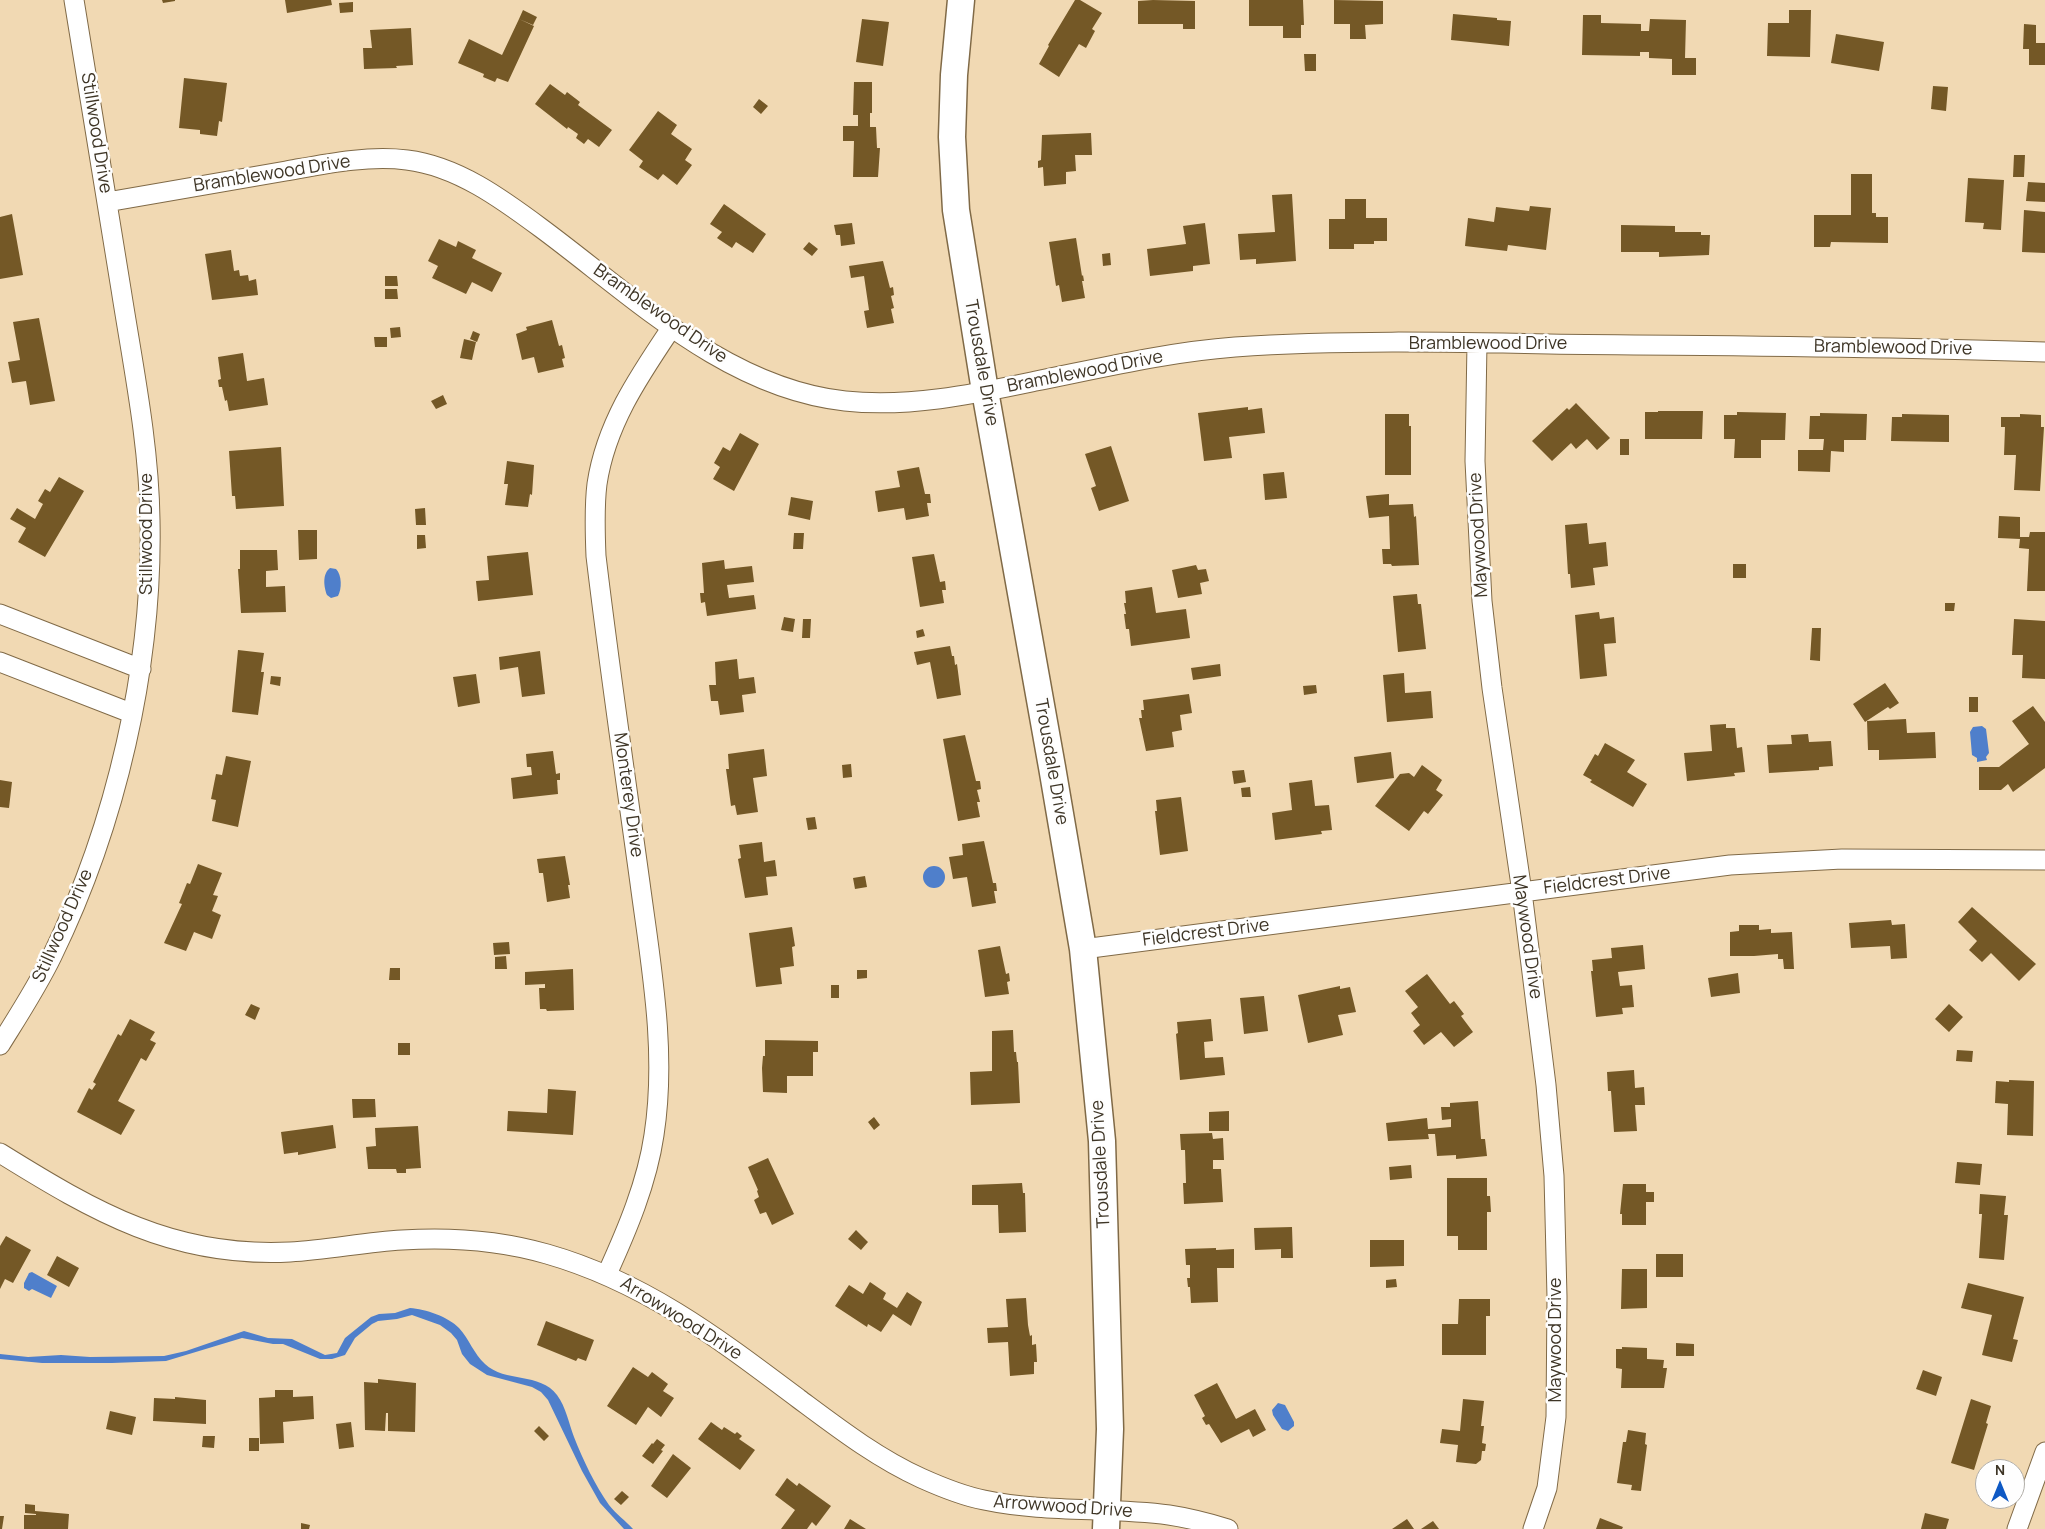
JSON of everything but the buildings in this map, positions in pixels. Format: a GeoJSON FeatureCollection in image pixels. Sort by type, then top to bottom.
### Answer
{"type":"FeatureCollection","features":[{"type":"Feature","properties":{"kind":"street","name":"Stillwood Drive"},"geometry":{"type":"LineString","coordinates":[[0,1045],[38,983],[73,912],[100,839],[114,789],[131,713],[140,669],[147,615],[150,555],[148,483],[140,410],[74,0]]}},
{"type":"Feature","properties":{"kind":"street","name":"Trousdale Drive"},"geometry":{"type":"LineString","coordinates":[[961,0],[954,75],[952,137],[956,210],[985,392],[1083,949],[1102,1141],[1110,1429],[1107,1520]]}},
{"type":"Feature","properties":{"kind":"street","name":"Bramblewood Drive"},"geometry":{"type":"LineString","coordinates":[[107,202],[327,164],[364,160],[410,160],[448,171],[507,204],[672,327],[740,369],[791,390],[821,397],[860,402],[901,402],[985,392],[1133,362],[1228,348],[1330,343],[1921,347],[2045,352]]}},
{"type":"Feature","properties":{"kind":"street","name":"Monterey Drive"},"geometry":{"type":"LineString","coordinates":[[607,1274],[635,1207],[651,1153],[658,1105],[659,1057],[650,953],[596,556],[596,498],[606,446],[618,413],[632,387],[672,327]]}},
{"type":"Feature","properties":{"kind":"street","name":"Maywood Drive"},"geometry":{"type":"LineString","coordinates":[[1477,343],[1476,481],[1482,601],[1493,697],[1522,892],[1546,1085],[1554,1176],[1556,1265],[1555,1435],[1548,1488],[1533,1529]]}},
{"type":"Feature","properties":{"kind":"street"},"geometry":{"type":"LineString","coordinates":[[0,614],[140,669]]}},
{"type":"Feature","properties":{"kind":"street"},"geometry":{"type":"LineString","coordinates":[[0,662],[131,713]]}},
{"type":"Feature","properties":{"kind":"street","name":"Fieldcrest Drive"},"geometry":{"type":"LineString","coordinates":[[1083,949],[1730,866],[1799,861],[1920,858],[2045,860]]}},
{"type":"Feature","properties":{"kind":"street","name":"Arrowwood Drive"},"geometry":{"type":"LineString","coordinates":[[0,1154],[55,1188],[110,1217],[166,1238],[206,1247],[248,1252],[292,1252],[403,1240],[469,1241],[541,1253],[607,1274],[680,1315],[746,1359],[872,1451],[922,1479],[984,1500],[1048,1508],[1107,1520],[1171,1516],[1228,1529]]}},
{"type":"Feature","properties":{"kind":"street"},"geometry":{"type":"LineString","coordinates":[[2017,1529],[2045,1452]]}},
{"type":"Feature","properties":{"kind":"water"},"geometry":{"type":"Polygon","coordinates":[[[330,568],[336,569],[341,582],[338,596],[331,598],[327,595],[324,581],[330,568]]]}},
{"type":"Feature","properties":{"kind":"water"},"geometry":{"type":"Polygon","coordinates":[[[1982,726],[1986,729],[1989,753],[1986,757],[1987,760],[1977,762],[1977,758],[1972,755],[1970,732],[1973,727],[1982,726]]]}},
{"type":"Feature","properties":{"kind":"water"},"geometry":{"type":"Polygon","coordinates":[[[934,866],[942,869],[945,877],[942,885],[934,888],[926,885],[923,877],[926,869],[934,866]]]}},
{"type":"Feature","properties":{"kind":"water"},"geometry":{"type":"Polygon","coordinates":[[[32,1272],[57,1286],[51,1298],[32,1289],[29,1291],[24,1288],[24,1283],[29,1273],[32,1272]]]}},
{"type":"Feature","properties":{"kind":"water"},"geometry":{"type":"Polygon","coordinates":[[[410,1308],[436,1314],[455,1324],[463,1332],[481,1360],[493,1370],[502,1374],[532,1380],[550,1388],[563,1405],[578,1446],[599,1489],[609,1505],[633,1529],[624,1529],[600,1503],[582,1471],[548,1400],[541,1392],[532,1387],[487,1375],[470,1364],[462,1354],[457,1340],[451,1333],[440,1325],[412,1315],[378,1321],[372,1324],[355,1338],[345,1355],[332,1359],[320,1359],[283,1344],[242,1338],[166,1361],[42,1363],[0,1359],[0,1354],[28,1357],[61,1355],[90,1357],[164,1356],[186,1351],[244,1331],[268,1338],[292,1339],[325,1355],[337,1353],[345,1338],[371,1317],[410,1308]]]}},
{"type":"Feature","properties":{"kind":"water"},"geometry":{"type":"Polygon","coordinates":[[[1278,1403],[1285,1405],[1294,1422],[1294,1426],[1288,1431],[1282,1429],[1273,1415],[1272,1410],[1278,1403]]]}}]}
